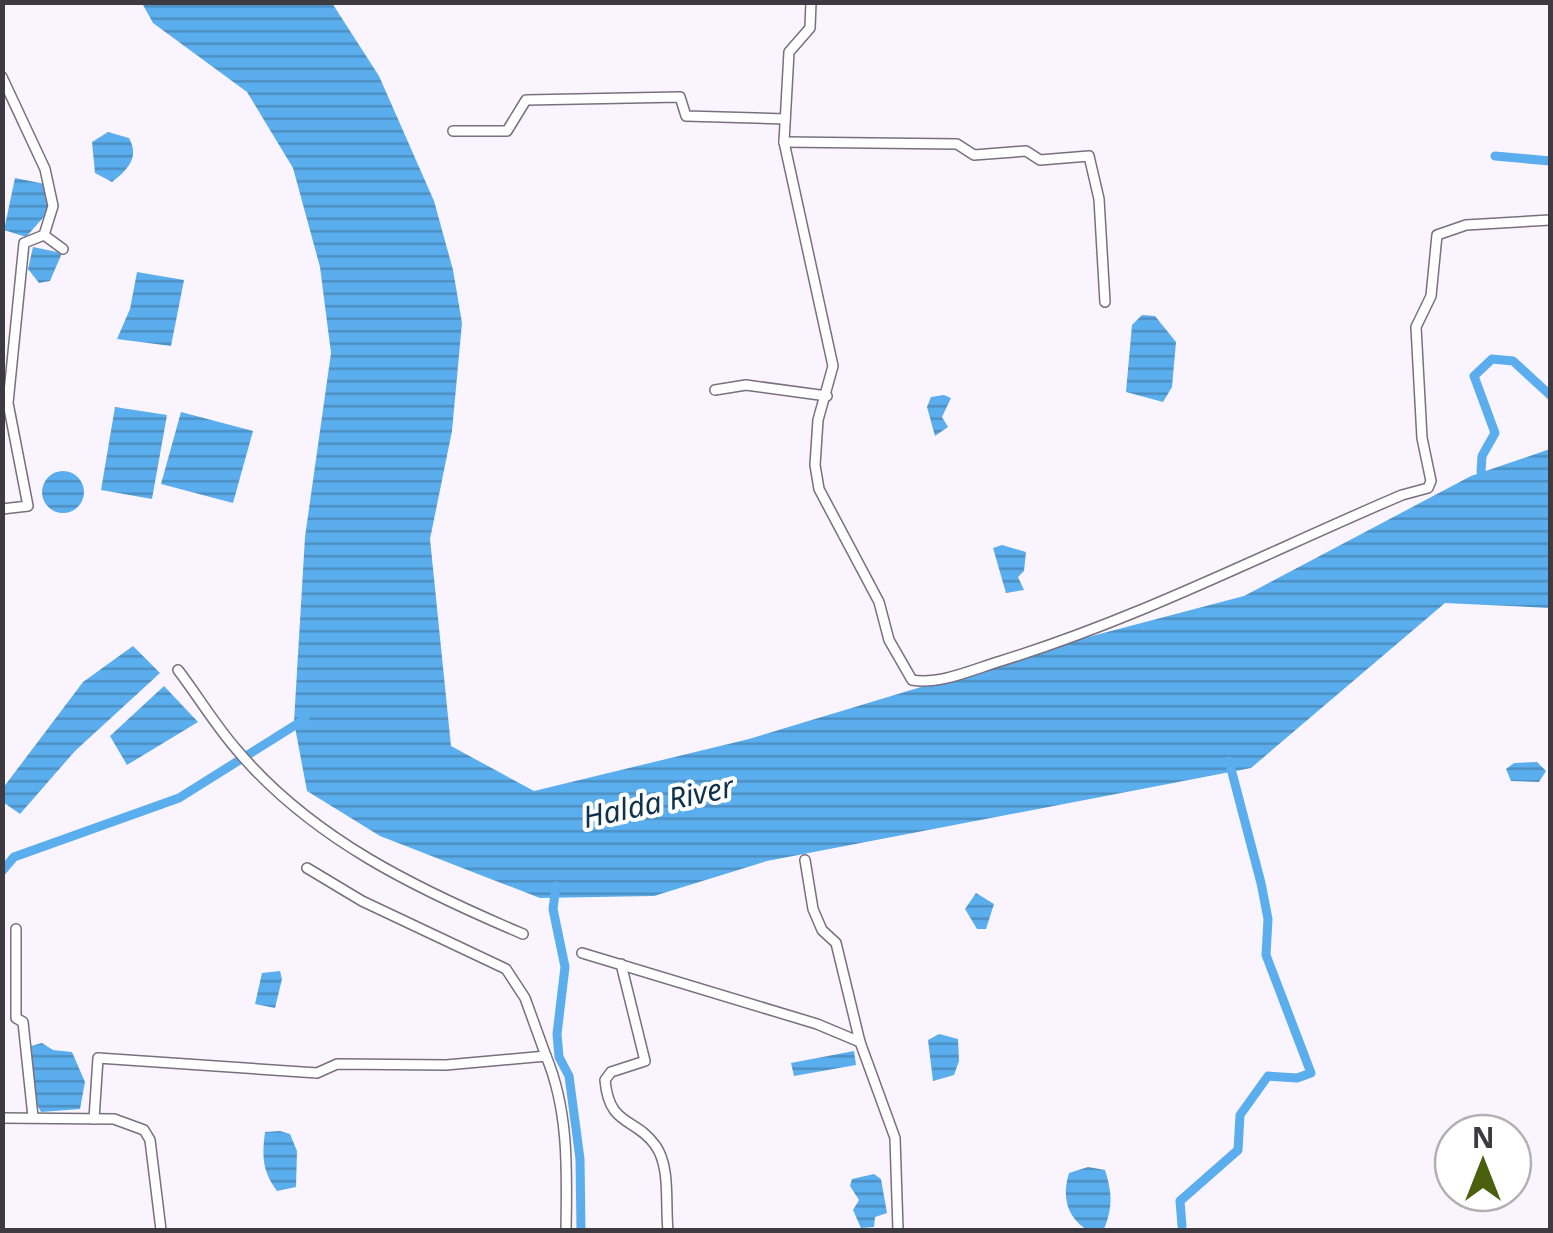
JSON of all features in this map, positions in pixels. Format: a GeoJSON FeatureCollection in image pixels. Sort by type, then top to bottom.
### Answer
{"type":"FeatureCollection","features":[{"type":"Feature","properties":{"kind":"street"},"geometry":{"type":"LineString","coordinates":[[812,2],[810,28],[789,52],[784,142],[834,366],[818,420],[819,488],[879,602],[900,665],[918,682],[950,677],[1071,640],[1174,599],[1258,557],[1402,495],[1428,488],[1431,482],[1422,438],[1416,327],[1431,296],[1437,234],[1448,228],[1550,220]]}},
{"type":"Feature","properties":{"kind":"street"},"geometry":{"type":"LineString","coordinates":[[2,77],[46,169],[53,206],[44,235]]}},
{"type":"Feature","properties":{"kind":"street"},"geometry":{"type":"LineString","coordinates":[[453,130],[508,131],[526,100],[680,97],[686,116],[785,119]]}},
{"type":"Feature","properties":{"kind":"street"},"geometry":{"type":"LineString","coordinates":[[784,142],[957,144],[974,156],[1026,151],[1040,160],[1090,156],[1099,200],[1105,302]]}},
{"type":"Feature","properties":{"kind":"street"},"geometry":{"type":"LineString","coordinates":[[44,235],[63,249]]}},
{"type":"Feature","properties":{"kind":"street"},"geometry":{"type":"LineString","coordinates":[[2,509],[28,506],[8,403],[24,243],[44,235]]}},
{"type":"Feature","properties":{"kind":"street"},"geometry":{"type":"LineString","coordinates":[[714,390],[746,385],[827,396]]}},
{"type":"Feature","properties":{"kind":"street"},"geometry":{"type":"LineString","coordinates":[[178,670],[249,763],[294,807],[350,850],[523,934]]}},
{"type":"Feature","properties":{"kind":"street"},"geometry":{"type":"LineString","coordinates":[[806,860],[813,909],[822,930],[836,943],[860,1042],[895,1138],[898,1230]]}},
{"type":"Feature","properties":{"kind":"street"},"geometry":{"type":"LineString","coordinates":[[307,868],[362,901],[506,968],[525,998],[557,1081],[568,1158],[566,1230]]}},
{"type":"Feature","properties":{"kind":"street"},"geometry":{"type":"LineString","coordinates":[[16,929],[16,1018],[23,1022],[33,1117]]}},
{"type":"Feature","properties":{"kind":"street"},"geometry":{"type":"LineString","coordinates":[[582,953],[817,1024],[860,1042]]}},
{"type":"Feature","properties":{"kind":"street"},"geometry":{"type":"LineString","coordinates":[[621,964],[645,1061],[611,1072],[605,1080],[606,1098],[630,1128],[656,1146],[663,1164],[668,1230]]}},
{"type":"Feature","properties":{"kind":"street"},"geometry":{"type":"LineString","coordinates":[[94,1119],[98,1058],[317,1073],[337,1064],[446,1065],[546,1056]]}},
{"type":"Feature","properties":{"kind":"street"},"geometry":{"type":"LineString","coordinates":[[2,1118],[94,1119],[134,1123],[144,1130],[150,1140],[161,1230]]}},
{"type":"Feature","properties":{"kind":"water","name":"Halda River"},"geometry":{"type":"Polygon","coordinates":[[[142,3],[332,3],[379,76],[434,201],[453,270],[462,323],[452,431],[430,539],[451,746],[534,791],[749,739],[1073,641],[1244,596],[1471,476],[1550,449],[1550,608],[1445,603],[1251,768],[767,861],[654,896],[540,898],[380,836],[307,791],[294,722],[305,537],[331,353],[320,267],[293,168],[247,92],[153,23],[142,3]]]}},
{"type":"Feature","properties":{"kind":"water"},"geometry":{"type":"Polygon","coordinates":[[[108,132],[129,138],[133,152],[127,168],[112,182],[95,173],[92,142],[108,132]]]}},
{"type":"Feature","properties":{"kind":"water"},"geometry":{"type":"Polygon","coordinates":[[[15,178],[45,184],[49,211],[26,237],[4,230],[15,178]]]}},
{"type":"Feature","properties":{"kind":"water"},"geometry":{"type":"Polygon","coordinates":[[[33,247],[62,253],[50,281],[39,283],[28,269],[33,247]]]}},
{"type":"Feature","properties":{"kind":"water"},"geometry":{"type":"Polygon","coordinates":[[[137,272],[184,280],[171,346],[117,339],[130,309],[137,272]]]}},
{"type":"Feature","properties":{"kind":"water"},"geometry":{"type":"Polygon","coordinates":[[[1142,315],[1155,316],[1176,342],[1172,387],[1163,402],[1126,392],[1132,325],[1142,315]]]}},
{"type":"Feature","properties":{"kind":"water"},"geometry":{"type":"Polygon","coordinates":[[[931,397],[951,398],[942,417],[948,427],[935,436],[927,407],[931,397]]]}},
{"type":"Feature","properties":{"kind":"water"},"geometry":{"type":"Polygon","coordinates":[[[115,407],[167,415],[152,499],[101,490],[115,407]]]}},
{"type":"Feature","properties":{"kind":"water"},"geometry":{"type":"Polygon","coordinates":[[[181,412],[253,431],[233,503],[161,484],[181,412]]]}},
{"type":"Feature","properties":{"kind":"water"},"geometry":{"type":"Polygon","coordinates":[[[63,471],[78,477],[84,492],[78,507],[63,513],[48,507],[42,492],[48,477],[63,471]]]}},
{"type":"Feature","properties":{"kind":"water"},"geometry":{"type":"Polygon","coordinates":[[[1002,545],[1026,552],[1024,571],[1018,577],[1024,590],[1006,593],[993,548],[1002,545]]]}},
{"type":"Feature","properties":{"kind":"water"},"geometry":{"type":"Polygon","coordinates":[[[133,646],[160,673],[75,751],[20,814],[3,802],[3,788],[83,682],[133,646]]]}},
{"type":"Feature","properties":{"kind":"water"},"geometry":{"type":"Polygon","coordinates":[[[164,686],[198,722],[127,765],[110,736],[164,686]]]}},
{"type":"Feature","properties":{"kind":"water"},"geometry":{"type":"Polygon","coordinates":[[[1537,762],[1546,771],[1539,782],[1511,781],[1506,769],[1514,763],[1537,762]]]}},
{"type":"Feature","properties":{"kind":"water"},"geometry":{"type":"Polygon","coordinates":[[[976,893],[994,904],[986,929],[977,929],[965,909],[976,893]]]}},
{"type":"Feature","properties":{"kind":"water"},"geometry":{"type":"Polygon","coordinates":[[[280,971],[282,979],[275,1008],[255,1004],[262,973],[280,971]]]}},
{"type":"Feature","properties":{"kind":"water"},"geometry":{"type":"Polygon","coordinates":[[[939,1034],[958,1039],[959,1061],[954,1075],[933,1081],[928,1040],[939,1034]]]}},
{"type":"Feature","properties":{"kind":"water"},"geometry":{"type":"Polygon","coordinates":[[[42,1043],[53,1050],[72,1052],[85,1082],[80,1109],[41,1112],[35,1101],[31,1046],[42,1043]]]}},
{"type":"Feature","properties":{"kind":"water"},"geometry":{"type":"Polygon","coordinates":[[[854,1051],[856,1065],[794,1076],[791,1063],[854,1051]]]}},
{"type":"Feature","properties":{"kind":"water"},"geometry":{"type":"Polygon","coordinates":[[[265,1132],[290,1134],[297,1151],[296,1187],[277,1191],[266,1170],[264,1149],[265,1132]]]}},
{"type":"Feature","properties":{"kind":"water"},"geometry":{"type":"Polygon","coordinates":[[[1088,1167],[1105,1170],[1110,1206],[1104,1229],[1087,1230],[1067,1205],[1069,1173],[1088,1167]]]}},
{"type":"Feature","properties":{"kind":"water"},"geometry":{"type":"Polygon","coordinates":[[[874,1174],[881,1179],[887,1213],[875,1217],[874,1227],[861,1228],[853,1210],[859,1200],[850,1186],[852,1179],[874,1174]]]}},
{"type":"Feature","properties":{"kind":"waterway"},"geometry":{"type":"LineString","coordinates":[[1495,156],[1550,161]]}},
{"type":"Feature","properties":{"kind":"waterway"},"geometry":{"type":"LineString","coordinates":[[1481,472],[1482,456],[1495,433],[1474,376],[1492,359],[1513,361],[1550,395]]}},
{"type":"Feature","properties":{"kind":"waterway"},"geometry":{"type":"LineString","coordinates":[[2,871],[14,857],[179,798],[305,719]]}},
{"type":"Feature","properties":{"kind":"waterway"},"geometry":{"type":"LineString","coordinates":[[1182,1226],[1180,1201],[1238,1150],[1240,1115],[1268,1076],[1297,1078],[1311,1073],[1266,955],[1268,919],[1229,761]]}},
{"type":"Feature","properties":{"kind":"waterway"},"geometry":{"type":"LineString","coordinates":[[556,886],[553,909],[565,967],[557,1034],[559,1057],[569,1076],[580,1159],[581,1230]]}}]}
